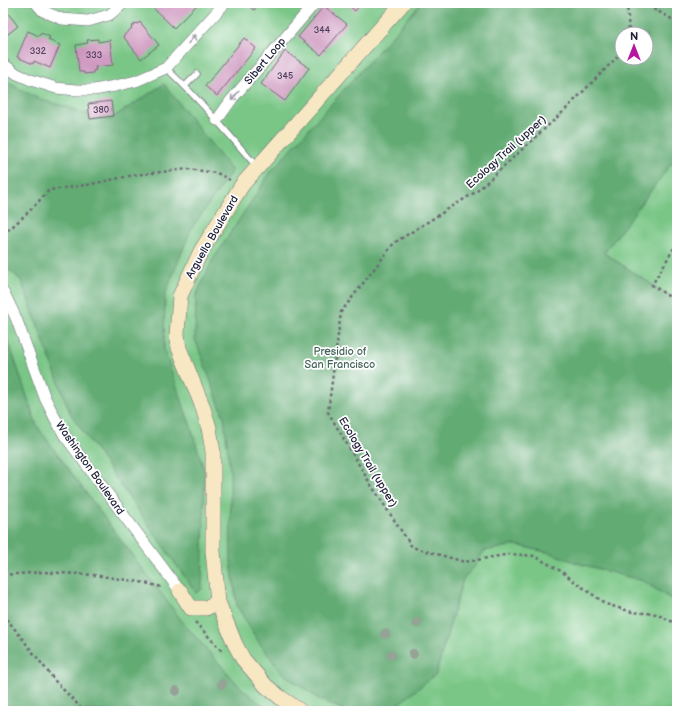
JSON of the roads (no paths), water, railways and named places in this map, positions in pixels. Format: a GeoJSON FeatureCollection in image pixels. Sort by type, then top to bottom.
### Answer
{"type":"FeatureCollection","features":[{"type":"Feature","properties":{"kind":"street"},"geometry":{"type":"LineString","coordinates":[[36,3],[43,11],[62,19],[88,21],[109,15],[124,3]]}},
{"type":"Feature","properties":{"kind":"street"},"geometry":{"type":"LineString","coordinates":[[3,64],[18,74],[31,80],[56,88],[94,90],[136,81],[166,68],[225,3]]}},
{"type":"Feature","properties":{"kind":"street","name":"Sibert Loop"},"geometry":{"type":"LineString","coordinates":[[217,120],[232,99],[315,3]]}},
{"type":"Feature","properties":{"kind":"street","name":"Arguello Boulevard"},"geometry":{"type":"LineString","coordinates":[[300,711],[266,686],[243,659],[235,644],[218,602],[213,551],[214,452],[202,405],[179,348],[177,334],[180,296],[201,251],[242,185],[403,3]]}},
{"type":"Feature","properties":{"kind":"street","name":"Washington Boulevard"},"geometry":{"type":"LineString","coordinates":[[3,292],[16,318],[45,398],[66,436],[191,608],[206,608],[218,602]]}},
{"type":"Feature","properties":{"kind":"lane"},"geometry":{"type":"LineString","coordinates":[[166,68],[217,120],[257,167]]}},
{"type":"Feature","properties":{"kind":"lane"},"geometry":{"type":"LineString","coordinates":[[185,86],[197,74]]}},
{"type":"Feature","properties":{"kind":"park label","name":"Presidio of San Francisco"},"geometry":{"type":"Point","coordinates":[340,357]}}]}
